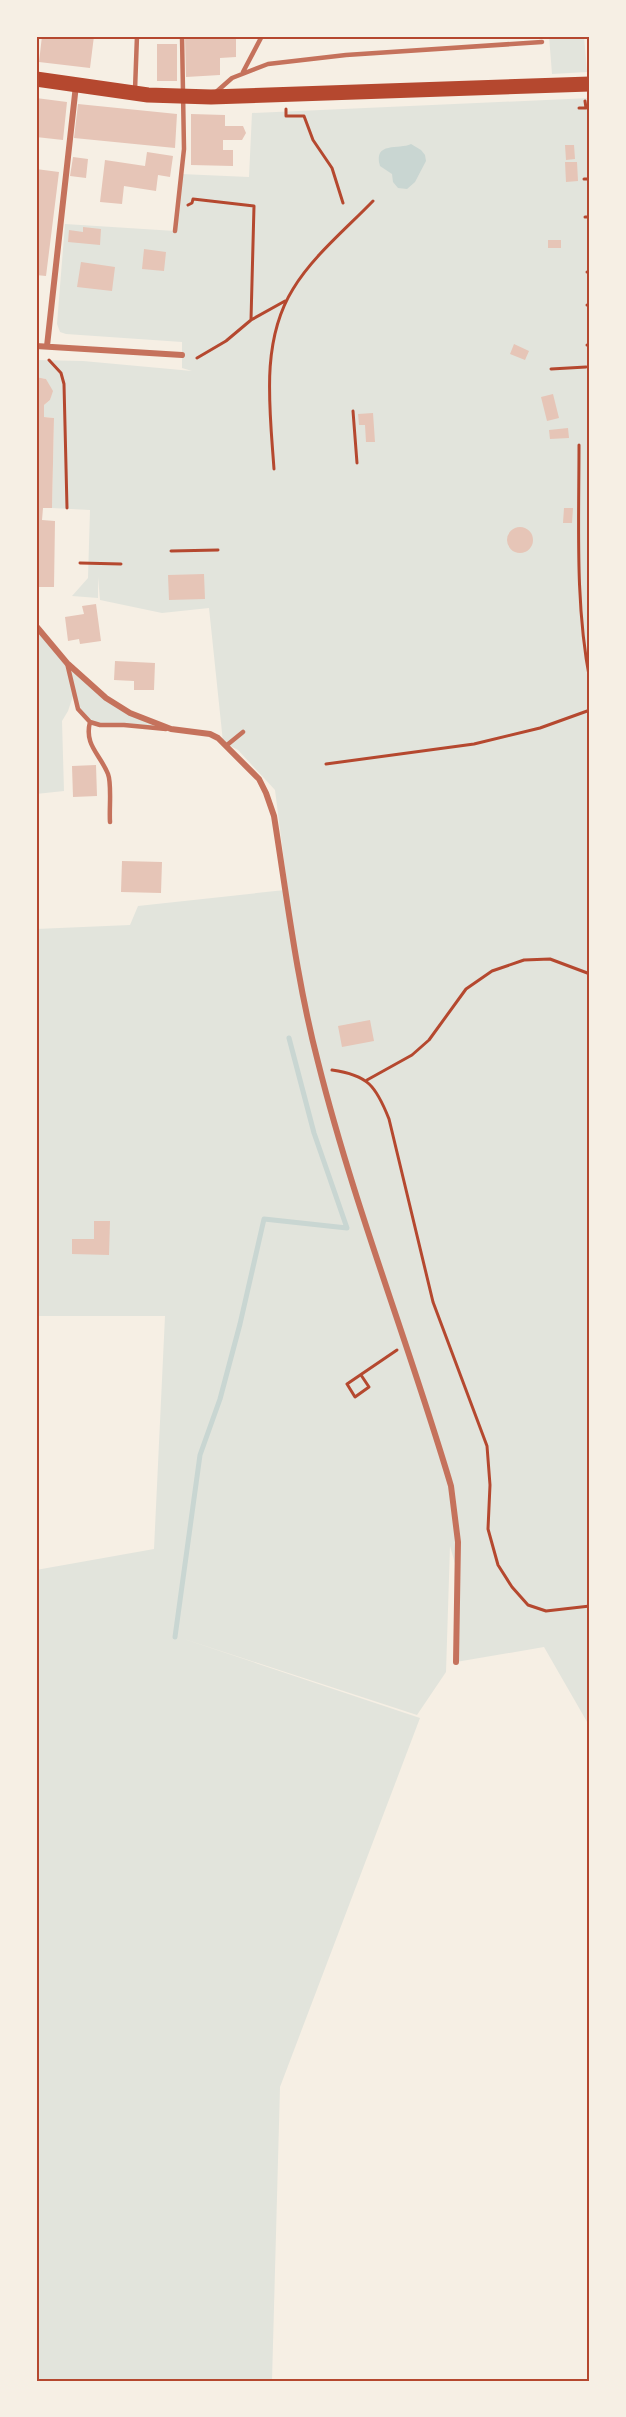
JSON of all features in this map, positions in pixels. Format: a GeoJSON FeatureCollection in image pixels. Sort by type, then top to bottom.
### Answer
{"type":"FeatureCollection","features":[{"type":"Feature","properties":{"kind":"main road"},"geometry":{"type":"LineString","coordinates":[[36,79],[134,93],[211,97],[588,91]]}},
{"type":"Feature","properties":{"kind":"street"},"geometry":{"type":"LineString","coordinates":[[47,346],[76,86]]}},
{"type":"Feature","properties":{"kind":"street"},"geometry":{"type":"LineString","coordinates":[[36,346],[182,355]]}},
{"type":"Feature","properties":{"kind":"street"},"geometry":{"type":"LineString","coordinates":[[36,626],[67,663],[106,698],[130,713],[171,729],[210,734],[227,745],[259,779],[267,793],[274,816],[304,1004],[321,1074],[336,1129],[442,1455],[454,1504],[458,1542],[456,1662]]}},
{"type":"Feature","properties":{"kind":"lane"},"geometry":{"type":"LineString","coordinates":[[134,93],[137,36]]}},
{"type":"Feature","properties":{"kind":"lane"},"geometry":{"type":"LineString","coordinates":[[175,231],[184,149],[182,36]]}},
{"type":"Feature","properties":{"kind":"lane"},"geometry":{"type":"LineString","coordinates":[[243,72],[262,36]]}},
{"type":"Feature","properties":{"kind":"lane"},"geometry":{"type":"LineString","coordinates":[[211,97],[227,81],[243,72],[268,64],[345,55],[542,42]]}},
{"type":"Feature","properties":{"kind":"lane"},"geometry":{"type":"LineString","coordinates":[[67,663],[78,709],[90,722],[100,725],[171,729]]}},
{"type":"Feature","properties":{"kind":"lane"},"geometry":{"type":"LineString","coordinates":[[90,722],[87,733],[89,744],[108,774],[110,783],[108,801],[110,822]]}},
{"type":"Feature","properties":{"kind":"lane"},"geometry":{"type":"LineString","coordinates":[[227,745],[243,732]]}},
{"type":"Feature","properties":{"kind":"path"},"geometry":{"type":"LineString","coordinates":[[579,108],[586,108],[588,91]]}},
{"type":"Feature","properties":{"kind":"path"},"geometry":{"type":"LineString","coordinates":[[288,116],[304,116],[314,141],[332,168],[343,203]]}},
{"type":"Feature","properties":{"kind":"path"},"geometry":{"type":"LineString","coordinates":[[584,179],[590,178]]}},
{"type":"Feature","properties":{"kind":"path"},"geometry":{"type":"LineString","coordinates":[[186,215],[188,205],[193,199],[254,206],[251,320]]}},
{"type":"Feature","properties":{"kind":"path"},"geometry":{"type":"LineString","coordinates":[[274,469],[270,373],[275,333],[287,300],[322,253],[373,201]]}},
{"type":"Feature","properties":{"kind":"path"},"geometry":{"type":"LineString","coordinates":[[197,358],[226,340],[251,320],[287,300]]}},
{"type":"Feature","properties":{"kind":"path"},"geometry":{"type":"LineString","coordinates":[[47,346],[49,360],[61,373],[64,384],[67,508]]}},
{"type":"Feature","properties":{"kind":"path"},"geometry":{"type":"LineString","coordinates":[[551,369],[586,367]]}},
{"type":"Feature","properties":{"kind":"path"},"geometry":{"type":"LineString","coordinates":[[353,411],[357,463]]}},
{"type":"Feature","properties":{"kind":"path"},"geometry":{"type":"LineString","coordinates":[[579,446],[580,595],[584,647],[590,681]]}},
{"type":"Feature","properties":{"kind":"path"},"geometry":{"type":"LineString","coordinates":[[171,551],[218,550]]}},
{"type":"Feature","properties":{"kind":"path"},"geometry":{"type":"LineString","coordinates":[[80,563],[121,564]]}},
{"type":"Feature","properties":{"kind":"path"},"geometry":{"type":"LineString","coordinates":[[326,764],[474,744],[540,728],[590,710]]}},
{"type":"Feature","properties":{"kind":"path"},"geometry":{"type":"LineString","coordinates":[[367,1080],[412,1055],[429,1040],[466,989],[492,971],[524,960],[550,959],[590,974]]}},
{"type":"Feature","properties":{"kind":"path"},"geometry":{"type":"LineString","coordinates":[[321,1074],[331,1070],[348,1072],[367,1080],[380,1097],[389,1119],[433,1302],[487,1446],[490,1485],[489,1529],[498,1565],[512,1587],[528,1605],[546,1611],[590,1606]]}},
{"type":"Feature","properties":{"kind":"path"},"geometry":{"type":"LineString","coordinates":[[361,1375],[369,1388],[355,1397],[347,1384],[406,1346]]}},
{"type":"Feature","properties":{"kind":"shaded area"},"geometry":{"type":"Polygon","coordinates":[[[549,36],[584,36],[587,72],[552,74],[549,36]]]}},
{"type":"Feature","properties":{"kind":"shaded area"},"geometry":{"type":"Polygon","coordinates":[[[590,98],[590,1727],[544,1647],[456,1662],[458,1574],[450,1546],[446,1672],[417,1715],[181,1638],[420,1718],[280,2087],[272,2381],[36,2381],[36,1570],[154,1549],[165,1316],[36,1316],[36,929],[130,925],[138,906],[285,890],[290,908],[275,790],[238,750],[223,742],[209,608],[162,613],[100,600],[98,577],[98,598],[72,596],[88,578],[90,510],[52,508],[54,418],[44,417],[44,405],[50,400],[52,391],[46,379],[36,377],[36,360],[83,361],[192,371],[182,368],[182,342],[60,332],[57,324],[65,224],[175,231],[181,174],[249,177],[252,113],[590,98]]]}},
{"type":"Feature","properties":{"kind":"shaded area"},"geometry":{"type":"Polygon","coordinates":[[[411,144],[421,150],[426,161],[415,182],[407,189],[398,188],[393,182],[392,174],[380,166],[380,153],[388,148],[411,144]]]}},
{"type":"Feature","properties":{"kind":"shaded area"},"geometry":{"type":"Polygon","coordinates":[[[36,626],[88,684],[130,713],[171,729],[100,725],[83,717],[73,696],[62,721],[64,791],[36,794],[36,626]]]}},
{"type":"Feature","properties":{"kind":"building"},"geometry":{"type":"Polygon","coordinates":[[[42,36],[94,36],[90,68],[39,62],[42,36]]]}},
{"type":"Feature","properties":{"kind":"building"},"geometry":{"type":"Polygon","coordinates":[[[185,36],[236,36],[236,57],[220,58],[220,75],[186,77],[185,36]]]}},
{"type":"Feature","properties":{"kind":"building"},"geometry":{"type":"Polygon","coordinates":[[[157,44],[177,44],[177,81],[157,81],[157,44]]]}},
{"type":"Feature","properties":{"kind":"building"},"geometry":{"type":"Polygon","coordinates":[[[36,98],[67,102],[63,140],[36,137],[36,98]]]}},
{"type":"Feature","properties":{"kind":"building"},"geometry":{"type":"Polygon","coordinates":[[[78,104],[177,114],[175,148],[74,138],[78,104]]]}},
{"type":"Feature","properties":{"kind":"building"},"geometry":{"type":"Polygon","coordinates":[[[191,114],[225,115],[225,126],[243,126],[246,133],[242,140],[223,140],[223,150],[233,150],[233,166],[191,165],[191,114]]]}},
{"type":"Feature","properties":{"kind":"building"},"geometry":{"type":"Polygon","coordinates":[[[565,145],[574,145],[575,159],[566,160],[565,145]]]}},
{"type":"Feature","properties":{"kind":"building"},"geometry":{"type":"Polygon","coordinates":[[[147,152],[173,156],[170,177],[158,175],[156,191],[124,186],[122,204],[100,202],[105,160],[145,166],[147,152]]]}},
{"type":"Feature","properties":{"kind":"building"},"geometry":{"type":"Polygon","coordinates":[[[73,157],[88,159],[86,178],[70,176],[73,157]]]}},
{"type":"Feature","properties":{"kind":"building"},"geometry":{"type":"Polygon","coordinates":[[[565,162],[577,162],[578,181],[566,182],[565,162]]]}},
{"type":"Feature","properties":{"kind":"building"},"geometry":{"type":"Polygon","coordinates":[[[36,169],[59,172],[46,276],[36,275],[36,169]]]}},
{"type":"Feature","properties":{"kind":"building"},"geometry":{"type":"Polygon","coordinates":[[[83,227],[101,229],[100,245],[68,242],[69,230],[83,232],[83,227]]]}},
{"type":"Feature","properties":{"kind":"building"},"geometry":{"type":"Polygon","coordinates":[[[548,240],[561,240],[561,248],[548,248],[548,240]]]}},
{"type":"Feature","properties":{"kind":"building"},"geometry":{"type":"Polygon","coordinates":[[[144,249],[166,252],[164,271],[142,269],[144,249]]]}},
{"type":"Feature","properties":{"kind":"building"},"geometry":{"type":"Polygon","coordinates":[[[81,262],[115,267],[112,291],[77,287],[81,262]]]}},
{"type":"Feature","properties":{"kind":"building"},"geometry":{"type":"Polygon","coordinates":[[[514,344],[529,351],[525,360],[510,354],[514,344]]]}},
{"type":"Feature","properties":{"kind":"building"},"geometry":{"type":"Polygon","coordinates":[[[36,377],[46,379],[53,391],[50,400],[44,405],[44,417],[54,418],[52,508],[43,508],[42,520],[55,521],[54,587],[36,587],[36,377]]]}},
{"type":"Feature","properties":{"kind":"building"},"geometry":{"type":"Polygon","coordinates":[[[553,394],[559,418],[547,421],[541,397],[553,394]]]}},
{"type":"Feature","properties":{"kind":"building"},"geometry":{"type":"Polygon","coordinates":[[[373,413],[375,442],[366,442],[365,425],[359,425],[358,414],[373,413]]]}},
{"type":"Feature","properties":{"kind":"building"},"geometry":{"type":"Polygon","coordinates":[[[568,428],[569,438],[550,439],[549,430],[568,428]]]}},
{"type":"Feature","properties":{"kind":"building"},"geometry":{"type":"Polygon","coordinates":[[[564,508],[573,508],[572,523],[563,523],[564,508]]]}},
{"type":"Feature","properties":{"kind":"building"},"geometry":{"type":"Polygon","coordinates":[[[520,527],[529,531],[533,540],[529,549],[520,553],[511,549],[507,540],[511,531],[520,527]]]}},
{"type":"Feature","properties":{"kind":"building"},"geometry":{"type":"Polygon","coordinates":[[[204,574],[205,599],[169,600],[168,575],[204,574]]]}},
{"type":"Feature","properties":{"kind":"building"},"geometry":{"type":"Polygon","coordinates":[[[96,604],[101,641],[80,644],[79,639],[68,641],[65,617],[84,614],[82,606],[96,604]]]}},
{"type":"Feature","properties":{"kind":"building"},"geometry":{"type":"Polygon","coordinates":[[[115,661],[155,663],[154,690],[134,690],[134,681],[114,680],[115,661]]]}},
{"type":"Feature","properties":{"kind":"building"},"geometry":{"type":"Polygon","coordinates":[[[96,765],[97,796],[73,797],[72,766],[96,765]]]}},
{"type":"Feature","properties":{"kind":"building"},"geometry":{"type":"Polygon","coordinates":[[[122,861],[162,862],[161,893],[121,892],[122,861]]]}},
{"type":"Feature","properties":{"kind":"building"},"geometry":{"type":"Polygon","coordinates":[[[370,1020],[374,1041],[342,1047],[338,1026],[370,1020]]]}},
{"type":"Feature","properties":{"kind":"building"},"geometry":{"type":"Polygon","coordinates":[[[94,1221],[110,1221],[109,1255],[72,1254],[72,1239],[94,1239],[94,1221]]]}},
{"type":"Feature","properties":{"kind":"waterway"},"geometry":{"type":"LineString","coordinates":[[175,1637],[200,1455],[220,1399],[264,1219],[347,1228],[314,1133],[289,1038]]}}]}
